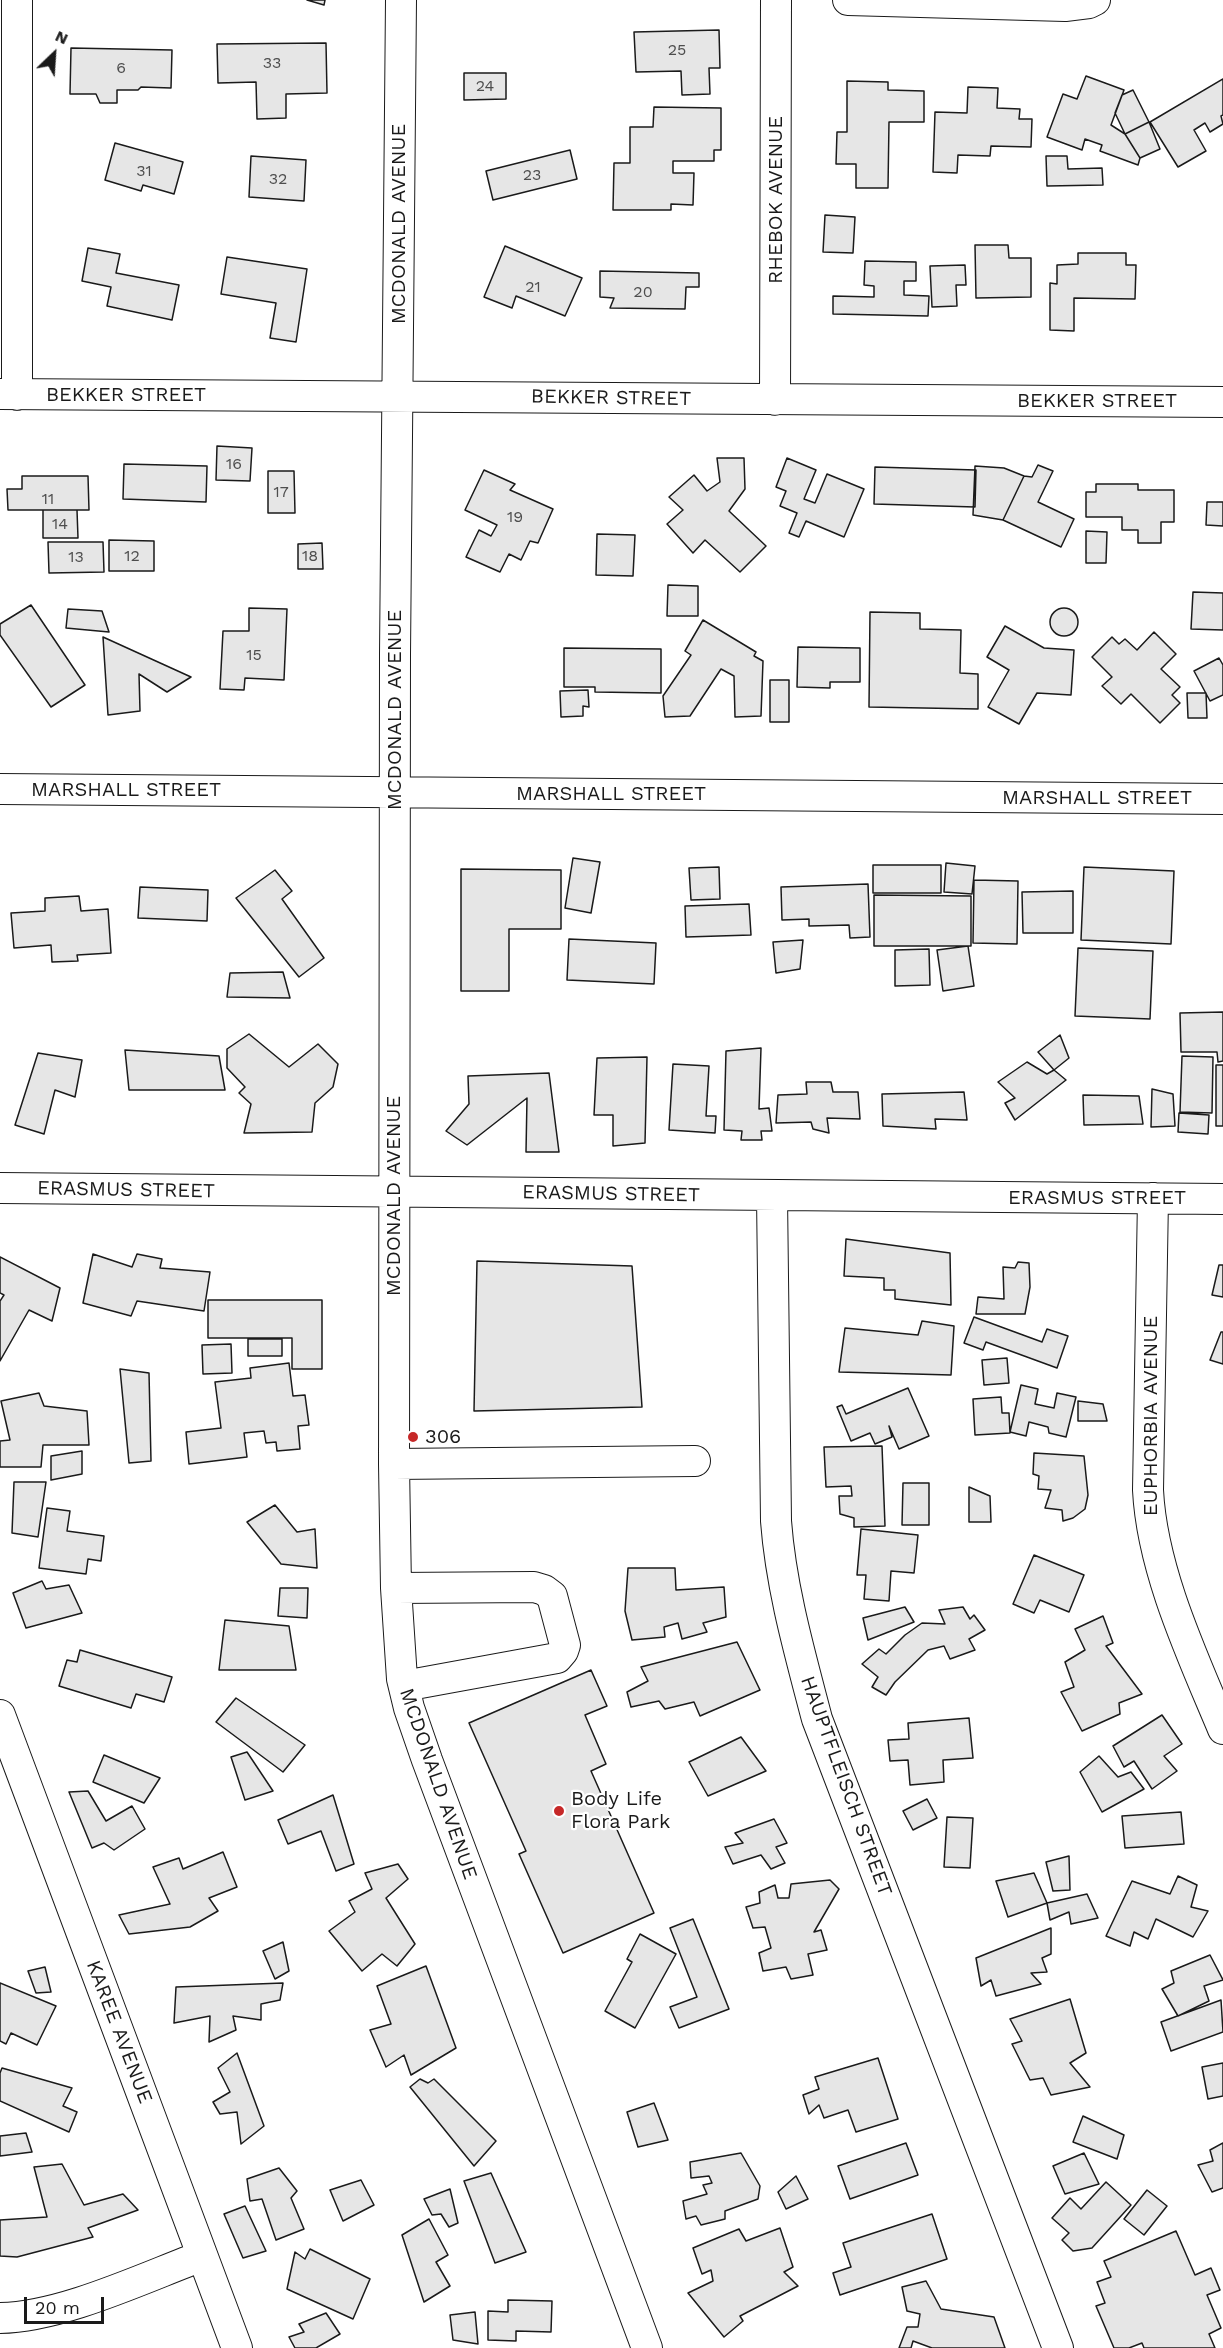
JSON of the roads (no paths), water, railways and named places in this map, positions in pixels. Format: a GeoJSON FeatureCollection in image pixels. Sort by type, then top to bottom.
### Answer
{"type":"FeatureCollection","features":[{"type":"Feature","properties":{"kind":"street"},"geometry":{"type":"LineString","coordinates":[[8,395],[17,0]]}},
{"type":"Feature","properties":{"kind":"street","name":"MCDONALD AVENUE"},"geometry":{"type":"LineString","coordinates":[[400,0],[394,1464],[396,1588],[404,1686],[427,1760],[647,2348]]}},
{"type":"Feature","properties":{"kind":"street","name":"RHEBOK AVENUE"},"geometry":{"type":"LineString","coordinates":[[776,0],[776,400]]}},
{"type":"Feature","properties":{"kind":"street"},"geometry":{"type":"LineString","coordinates":[[848,0],[1065,6],[1095,0]]}},
{"type":"Feature","properties":{"kind":"street","name":"BEKKER STREET"},"geometry":{"type":"LineString","coordinates":[[8,395],[397,395],[1223,402]]}},
{"type":"Feature","properties":{"kind":"street","name":"MARSHALL STREET"},"geometry":{"type":"LineString","coordinates":[[0,789],[1223,799]]}},
{"type":"Feature","properties":{"kind":"street","name":"ERASMUS STREET"},"geometry":{"type":"LineString","coordinates":[[0,1188],[1223,1199]]}},
{"type":"Feature","properties":{"kind":"street","name":"HAUPTFLEISCH STREET"},"geometry":{"type":"LineString","coordinates":[[772,1196],[776,1521],[778,1547],[801,1659],[817,1719],[1058,2348]]}},
{"type":"Feature","properties":{"kind":"street","name":"EUPHORBIA AVENUE"},"geometry":{"type":"LineString","coordinates":[[1153,1198],[1148,1490],[1150,1521],[1186,1643],[1223,1729]]}},
{"type":"Feature","properties":{"kind":"street"},"geometry":{"type":"LineString","coordinates":[[394,1464],[695,1461]]}},
{"type":"Feature","properties":{"kind":"street"},"geometry":{"type":"LineString","coordinates":[[396,1588],[534,1587],[544,1590],[552,1596],[565,1645],[557,1658],[404,1686]]}},
{"type":"Feature","properties":{"kind":"street","name":"KAREE AVENUE"},"geometry":{"type":"LineString","coordinates":[[0,1715],[8,1766],[237,2348]]}},
{"type":"Feature","properties":{"kind":"street"},"geometry":{"type":"LineString","coordinates":[[0,2318],[22,2316],[74,2304],[202,2256]]}},
{"type":"Feature","properties":{"kind":"place","name":"306"},"geometry":{"type":"Point","coordinates":[413,1437]}},
{"type":"Feature","properties":{"kind":"place","name":"Body Life Flora Park"},"geometry":{"type":"Point","coordinates":[559,1811]}}]}
